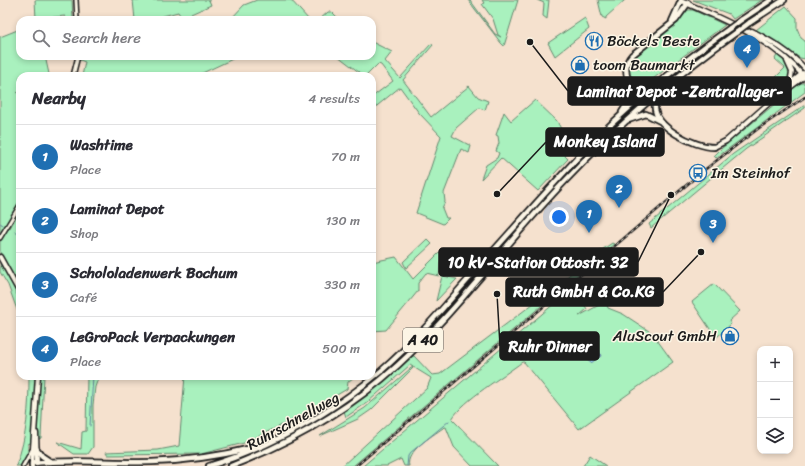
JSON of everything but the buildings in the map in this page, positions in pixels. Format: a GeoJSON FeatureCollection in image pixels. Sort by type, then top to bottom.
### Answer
{"type":"FeatureCollection","features":[{"type":"Feature","properties":{"kind":"highway","name":"Ruhrschnellweg"},"geometry":{"type":"LineString","coordinates":[[376,374],[421,333],[553,184],[616,120],[662,79],[741,20],[771,0]]}},
{"type":"Feature","properties":{"kind":"highway","name":"Ruhrschnellweg"},"geometry":{"type":"LineString","coordinates":[[231,466],[268,451],[307,430],[360,396],[398,366],[441,322],[565,181],[624,122],[666,85],[736,32],[784,0]]}},
{"type":"Feature","properties":{"kind":"highway"},"geometry":{"type":"LineString","coordinates":[[669,26],[677,14],[682,1]]}},
{"type":"Feature","properties":{"kind":"highway"},"geometry":{"type":"LineString","coordinates":[[616,120],[626,105],[630,94],[625,67],[629,58],[680,16],[688,3]]}},
{"type":"Feature","properties":{"kind":"highway"},"geometry":{"type":"LineString","coordinates":[[627,76],[633,83],[642,86],[662,79]]}},
{"type":"Feature","properties":{"kind":"highway"},"geometry":{"type":"LineString","coordinates":[[663,123],[654,105],[666,85]]}},
{"type":"Feature","properties":{"kind":"highway"},"geometry":{"type":"LineString","coordinates":[[624,122],[646,114],[656,118],[685,140],[701,146],[714,147]]}},
{"type":"Feature","properties":{"kind":"highway","name":"Ruhrschnellweg"},"geometry":{"type":"LineString","coordinates":[[209,466],[265,444],[327,411],[368,380]]}},
{"type":"Feature","properties":{"kind":"highway"},"geometry":{"type":"LineString","coordinates":[[34,464],[51,462],[173,461],[215,456],[265,444]]}},
{"type":"Feature","properties":{"kind":"highway"},"geometry":{"type":"LineString","coordinates":[[34,449],[51,462]]}},
{"type":"Feature","properties":{"kind":"main road"},"geometry":{"type":"LineString","coordinates":[[682,1],[748,32],[804,74]]}},
{"type":"Feature","properties":{"kind":"main road"},"geometry":{"type":"LineString","coordinates":[[748,32],[752,31],[780,48],[804,74]]}},
{"type":"Feature","properties":{"kind":"main road"},"geometry":{"type":"LineString","coordinates":[[786,59],[792,72],[790,83]]}},
{"type":"Feature","properties":{"kind":"main road"},"geometry":{"type":"LineString","coordinates":[[769,103],[790,83],[804,74]]}},
{"type":"Feature","properties":{"kind":"main road"},"geometry":{"type":"LineString","coordinates":[[714,147],[726,141],[804,74]]}},
{"type":"Feature","properties":{"kind":"main road"},"geometry":{"type":"LineString","coordinates":[[0,257],[16,286]]}},
{"type":"Feature","properties":{"kind":"main road"},"geometry":{"type":"LineString","coordinates":[[34,464],[38,380]]}},
{"type":"Feature","properties":{"kind":"street"},"geometry":{"type":"LineString","coordinates":[[76,0],[77,16]]}},
{"type":"Feature","properties":{"kind":"street"},"geometry":{"type":"LineString","coordinates":[[74,72],[77,60]]}},
{"type":"Feature","properties":{"kind":"street"},"geometry":{"type":"LineString","coordinates":[[0,238],[16,212]]}},
{"type":"Feature","properties":{"kind":"street"},"geometry":{"type":"LineString","coordinates":[[23,466],[34,449]]}},
{"type":"Feature","properties":{"kind":"street"},"geometry":{"type":"LineString","coordinates":[[23,466],[34,464]]}},
{"type":"Feature","properties":{"kind":"green space"},"geometry":{"type":"Polygon","coordinates":[[[35,0],[72,0],[73,16],[36,16],[35,0]]]}},
{"type":"Feature","properties":{"kind":"green space"},"geometry":{"type":"Polygon","coordinates":[[[133,0],[209,0],[211,5],[186,16],[181,16],[178,12],[163,16],[135,16],[133,0]]]}},
{"type":"Feature","properties":{"kind":"green space"},"geometry":{"type":"Polygon","coordinates":[[[257,0],[291,0],[305,16],[234,16],[244,5],[257,0]]]}},
{"type":"Feature","properties":{"kind":"green space"},"geometry":{"type":"Polygon","coordinates":[[[468,0],[470,0],[495,34],[501,37],[498,35],[493,19],[482,4],[484,3],[482,0],[518,0],[504,46],[501,43],[468,0]]]}},
{"type":"Feature","properties":{"kind":"green space"},"geometry":{"type":"Polygon","coordinates":[[[537,0],[549,0],[547,19],[543,16],[544,3],[537,0]]]}},
{"type":"Feature","properties":{"kind":"green space"},"geometry":{"type":"Polygon","coordinates":[[[598,0],[625,0],[606,17],[606,19],[602,17],[598,0]]]}},
{"type":"Feature","properties":{"kind":"green space"},"geometry":{"type":"Polygon","coordinates":[[[693,0],[762,0],[733,19],[729,14],[693,0]]]}},
{"type":"Feature","properties":{"kind":"green space"},"geometry":{"type":"Polygon","coordinates":[[[786,6],[797,18],[797,28],[801,38],[805,41],[805,59],[800,58],[756,30],[786,6]]]}},
{"type":"Feature","properties":{"kind":"green space"},"geometry":{"type":"Polygon","coordinates":[[[688,10],[693,10],[725,25],[650,81],[640,83],[634,81],[628,72],[631,59],[679,20],[688,10]]]}},
{"type":"Feature","properties":{"kind":"green space"},"geometry":{"type":"Polygon","coordinates":[[[328,12],[332,12],[336,16],[324,16],[328,12]]]}},
{"type":"Feature","properties":{"kind":"green space"},"geometry":{"type":"Polygon","coordinates":[[[585,18],[589,29],[555,56],[548,43],[585,18]]]}},
{"type":"Feature","properties":{"kind":"green space"},"geometry":{"type":"Polygon","coordinates":[[[16,31],[16,60],[46,60],[49,72],[16,72],[16,211],[0,237],[0,37],[16,31]]]}},
{"type":"Feature","properties":{"kind":"green space"},"geometry":{"type":"Polygon","coordinates":[[[376,44],[392,52],[385,61],[400,78],[431,44],[433,45],[403,80],[431,117],[469,86],[478,97],[488,101],[485,110],[479,108],[456,128],[452,136],[471,146],[469,153],[461,149],[444,193],[445,202],[442,208],[446,218],[449,218],[443,224],[416,213],[441,136],[419,113],[400,87],[376,107],[376,94],[393,81],[381,65],[378,64],[370,72],[359,72],[343,60],[376,60],[376,44]]]}},
{"type":"Feature","properties":{"kind":"green space"},"geometry":{"type":"Polygon","coordinates":[[[777,55],[787,63],[790,75],[786,84],[776,93],[774,88],[779,84],[776,77],[785,68],[775,59],[777,55]]]}},
{"type":"Feature","properties":{"kind":"green space"},"geometry":{"type":"Polygon","coordinates":[[[80,60],[230,60],[205,72],[83,72],[85,62],[80,60]]]}},
{"type":"Feature","properties":{"kind":"green space"},"geometry":{"type":"Polygon","coordinates":[[[800,83],[805,83],[805,92],[716,158],[714,156],[722,148],[800,83]]]}},
{"type":"Feature","properties":{"kind":"green space"},"geometry":{"type":"Polygon","coordinates":[[[535,100],[557,121],[562,131],[547,145],[554,155],[578,133],[584,137],[565,156],[568,159],[538,191],[501,158],[481,179],[486,165],[497,158],[499,153],[496,151],[499,143],[498,136],[496,135],[504,112],[511,121],[535,100]]]}},
{"type":"Feature","properties":{"kind":"green space"},"geometry":{"type":"Polygon","coordinates":[[[805,105],[805,108],[746,149],[651,228],[649,224],[733,154],[805,105]]]}},
{"type":"Feature","properties":{"kind":"green space"},"geometry":{"type":"Polygon","coordinates":[[[16,217],[16,307],[8,285],[0,272],[0,238],[10,228],[16,217]]]}},
{"type":"Feature","properties":{"kind":"green space"},"geometry":{"type":"Polygon","coordinates":[[[427,239],[432,244],[406,268],[403,262],[427,239]]]}},
{"type":"Feature","properties":{"kind":"green space"},"geometry":{"type":"Polygon","coordinates":[[[612,243],[614,244],[353,466],[342,466],[427,388],[431,378],[410,365],[368,402],[346,417],[344,411],[385,379],[411,356],[414,356],[432,375],[440,374],[550,291],[587,260],[612,243]]]}},
{"type":"Feature","properties":{"kind":"green space"},"geometry":{"type":"Polygon","coordinates":[[[444,248],[439,276],[426,273],[418,283],[418,291],[386,330],[376,331],[376,261],[396,257],[413,279],[444,248]]]}},
{"type":"Feature","properties":{"kind":"green space"},"geometry":{"type":"Polygon","coordinates":[[[442,276],[457,279],[436,301],[442,276]]]}},
{"type":"Feature","properties":{"kind":"green space"},"geometry":{"type":"Polygon","coordinates":[[[714,284],[740,311],[729,321],[731,324],[716,338],[692,302],[714,284]]]}},
{"type":"Feature","properties":{"kind":"green space"},"geometry":{"type":"Polygon","coordinates":[[[569,291],[581,299],[587,309],[579,316],[612,298],[607,305],[608,308],[623,314],[652,333],[673,362],[579,429],[524,362],[522,362],[474,396],[452,419],[498,466],[472,466],[454,447],[446,427],[426,440],[415,450],[411,455],[409,466],[404,466],[401,459],[387,466],[363,466],[569,291]]]}},
{"type":"Feature","properties":{"kind":"green space"},"geometry":{"type":"Polygon","coordinates":[[[411,368],[413,368],[371,410],[358,419],[320,436],[365,408],[411,368]]]}},
{"type":"Feature","properties":{"kind":"green space"},"geometry":{"type":"Polygon","coordinates":[[[29,380],[44,380],[41,438],[28,444],[28,455],[22,466],[16,466],[23,444],[29,399],[29,380]]]}},
{"type":"Feature","properties":{"kind":"green space"},"geometry":{"type":"Polygon","coordinates":[[[87,380],[98,380],[95,387],[93,405],[93,447],[88,454],[74,454],[57,442],[81,449],[82,432],[86,431],[87,380]]]}},
{"type":"Feature","properties":{"kind":"green space"},"geometry":{"type":"Polygon","coordinates":[[[185,380],[350,380],[348,382],[347,389],[301,416],[244,443],[201,454],[108,455],[106,452],[158,450],[179,446],[185,380]]]}},
{"type":"Feature","properties":{"kind":"green space"},"geometry":{"type":"Polygon","coordinates":[[[590,455],[606,466],[583,466],[590,455]]]}},
{"type":"Feature","properties":{"kind":"water"},"geometry":{"type":"Polygon","coordinates":[[[594,350],[599,351],[601,356],[591,363],[587,360],[587,355],[594,350]]]}},
{"type":"Feature","properties":{"kind":"waterway"},"geometry":{"type":"LineString","coordinates":[[90,426],[93,380]]}},
{"type":"Feature","properties":{"kind":"waterway"},"geometry":{"type":"LineString","coordinates":[[407,466],[408,456],[410,453],[449,421]]}},
{"type":"Feature","properties":{"kind":"railway"},"geometry":{"type":"LineString","coordinates":[[356,466],[703,171],[759,128],[805,97]]}},
{"type":"Feature","properties":{"kind":"place","name":"Böckels Beste"},"geometry":{"type":"Point","coordinates":[594,41]}},
{"type":"Feature","properties":{"kind":"place","name":"Laminat Depot -Zentrallager-"},"geometry":{"type":"Point","coordinates":[530,42]}},
{"type":"Feature","properties":{"kind":"place","name":"toom Baumarkt"},"geometry":{"type":"Point","coordinates":[580,65]}},
{"type":"Feature","properties":{"kind":"place","name":"LeGroPack Verpackungen"},"geometry":{"type":"Point","coordinates":[747,68]}},
{"type":"Feature","properties":{"kind":"place","name":"Im Steinhof"},"geometry":{"type":"Point","coordinates":[698,173]}},
{"type":"Feature","properties":{"kind":"place","name":"Monkey Island"},"geometry":{"type":"Point","coordinates":[497,194]}},
{"type":"Feature","properties":{"kind":"place","name":"10 kV-Station Ottostr. 32"},"geometry":{"type":"Point","coordinates":[671,195]}},
{"type":"Feature","properties":{"kind":"place","name":"Laminat Depot"},"geometry":{"type":"Point","coordinates":[619,208]}},
{"type":"Feature","properties":{"kind":"place","name":"Washtime"},"geometry":{"type":"Point","coordinates":[589,233]}},
{"type":"Feature","properties":{"kind":"place","name":"Schololadenwerk Bochum"},"geometry":{"type":"Point","coordinates":[713,243]}},
{"type":"Feature","properties":{"kind":"place","name":"Ruth GmbH & Co.KG"},"geometry":{"type":"Point","coordinates":[701,252]}},
{"type":"Feature","properties":{"kind":"place","name":"Ruhr Dinner"},"geometry":{"type":"Point","coordinates":[497,294]}},
{"type":"Feature","properties":{"kind":"place","name":"AluScout GmbH"},"geometry":{"type":"Point","coordinates":[730,336]}}]}
